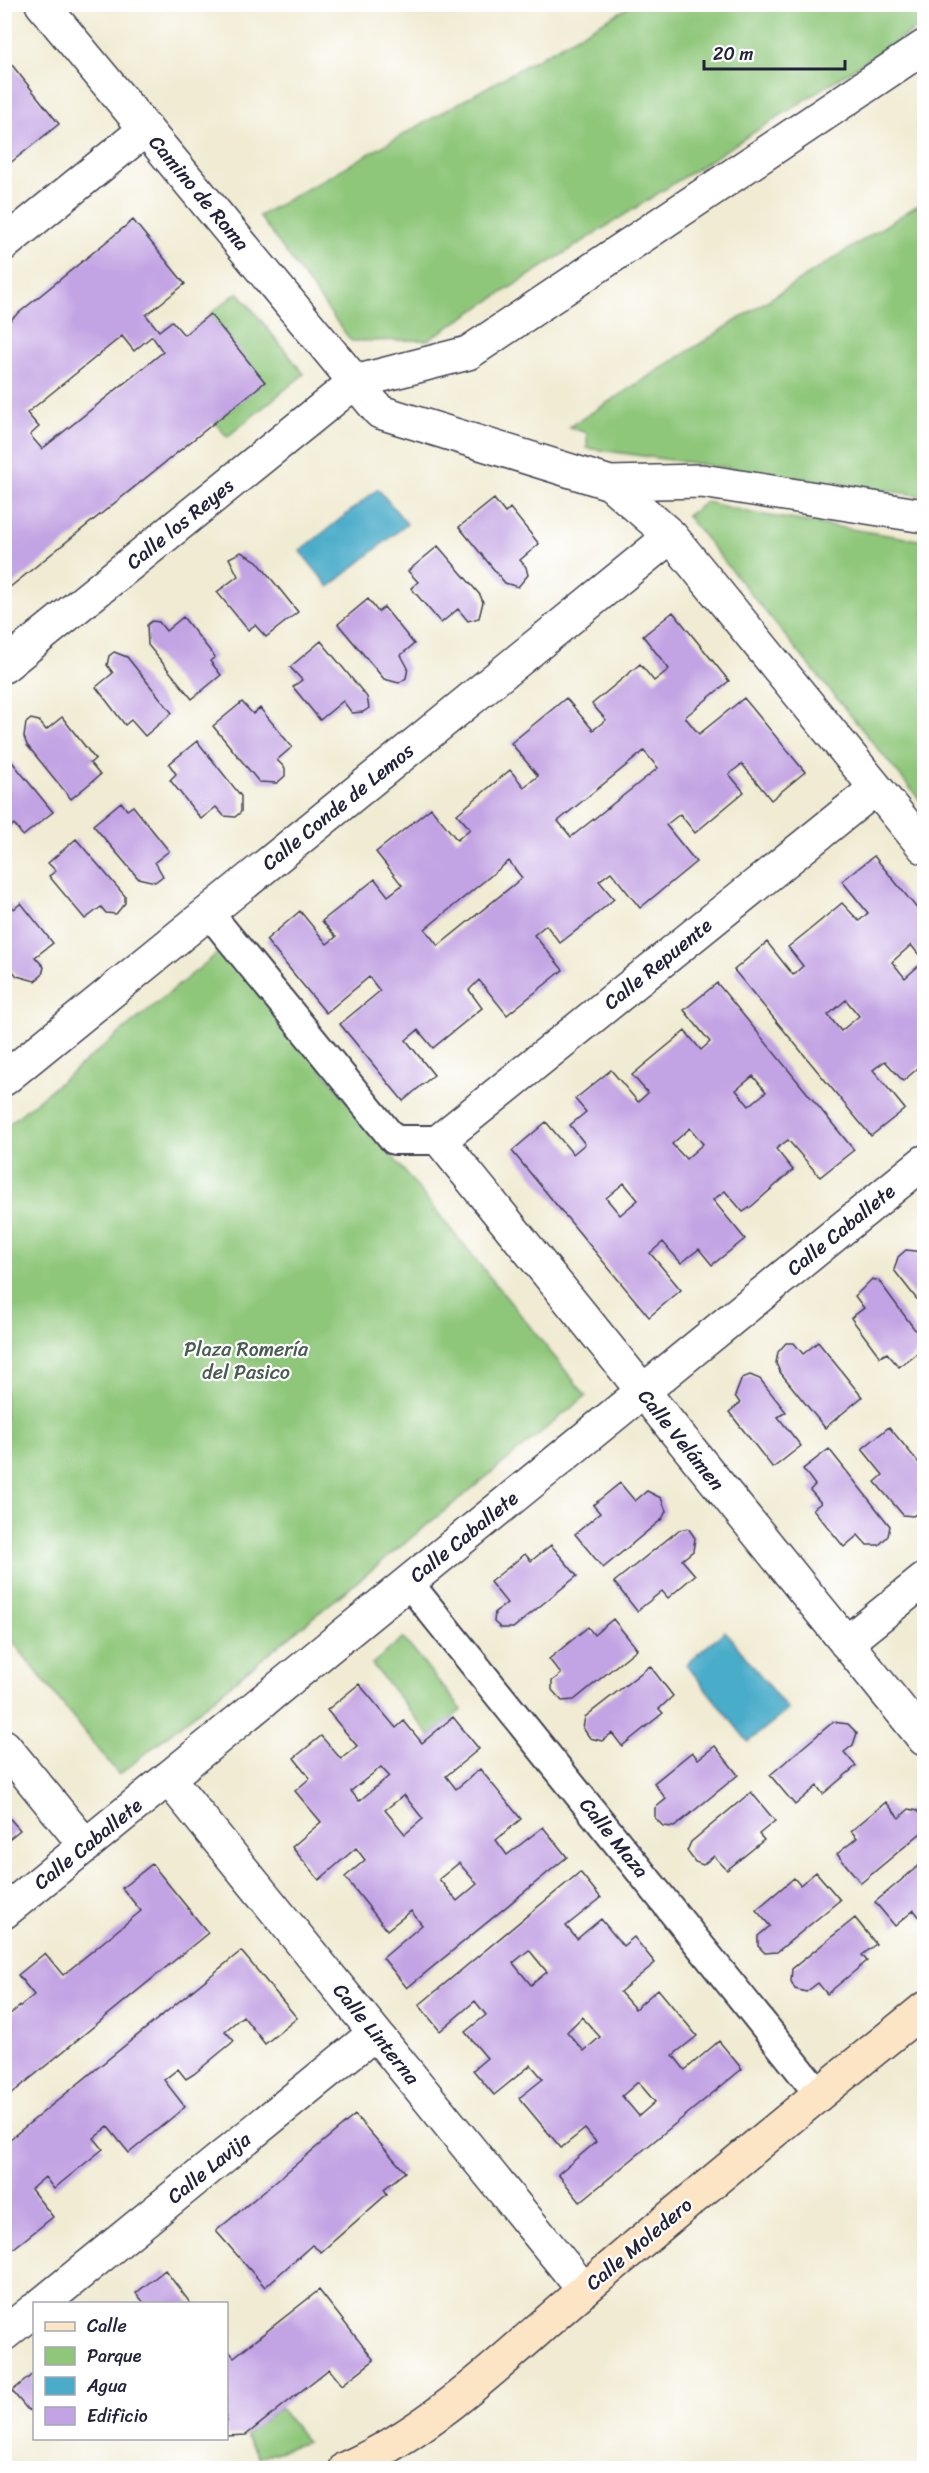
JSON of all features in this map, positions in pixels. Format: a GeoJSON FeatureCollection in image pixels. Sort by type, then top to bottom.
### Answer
{"type":"FeatureCollection","features":[{"type":"Feature","properties":{"kind":"main road","name":"Calle Moledero"},"geometry":{"type":"LineString","coordinates":[[346,2469],[386,2451],[472,2386],[584,2290],[924,2009]]}},
{"type":"Feature","properties":{"kind":"street","name":"Camino de Roma"},"geometry":{"type":"LineString","coordinates":[[42,4],[380,412],[610,483]]}},
{"type":"Feature","properties":{"kind":"street"},"geometry":{"type":"LineString","coordinates":[[355,382],[468,353],[924,47]]}},
{"type":"Feature","properties":{"kind":"street"},"geometry":{"type":"LineString","coordinates":[[4,244],[146,129]]}},
{"type":"Feature","properties":{"kind":"street","name":"Calle los Reyes"},"geometry":{"type":"LineString","coordinates":[[4,666],[355,382]]}},
{"type":"Feature","properties":{"kind":"street"},"geometry":{"type":"LineString","coordinates":[[610,483],[702,481],[924,516]]}},
{"type":"Feature","properties":{"kind":"street"},"geometry":{"type":"LineString","coordinates":[[610,483],[671,536],[924,847]]}},
{"type":"Feature","properties":{"kind":"street","name":"Calle Conde de Lemos"},"geometry":{"type":"LineString","coordinates":[[4,1079],[671,536]]}},
{"type":"Feature","properties":{"kind":"street","name":"Calle Repuente"},"geometry":{"type":"LineString","coordinates":[[440,1140],[876,788]]}},
{"type":"Feature","properties":{"kind":"street"},"geometry":{"type":"LineString","coordinates":[[209,912],[394,1140],[440,1140]]}},
{"type":"Feature","properties":{"kind":"street","name":"Calle Velámen"},"geometry":{"type":"LineString","coordinates":[[440,1140],[924,1739]]}},
{"type":"Feature","properties":{"kind":"street","name":"Calle Caballete"},"geometry":{"type":"LineString","coordinates":[[4,1912],[924,1162]]}},
{"type":"Feature","properties":{"kind":"street"},"geometry":{"type":"LineString","coordinates":[[846,1643],[924,1580]]}},
{"type":"Feature","properties":{"kind":"street","name":"Calle Maza"},"geometry":{"type":"LineString","coordinates":[[408,1582],[819,2094]]}},
{"type":"Feature","properties":{"kind":"street"},"geometry":{"type":"LineString","coordinates":[[4,1746],[86,1846]]}},
{"type":"Feature","properties":{"kind":"street","name":"Calle Linterna"},"geometry":{"type":"LineString","coordinates":[[168,1778],[584,2290]]}},
{"type":"Feature","properties":{"kind":"street","name":"Calle Lavija"},"geometry":{"type":"LineString","coordinates":[[44,2302],[375,2033]]}},
{"type":"Feature","properties":{"kind":"street"},"geometry":{"type":"LineString","coordinates":[[4,2334],[33,2311]]}},
{"type":"Feature","properties":{"kind":"green space"},"geometry":{"type":"Polygon","coordinates":[[[634,4],[924,5],[924,24],[428,340],[351,341],[259,216],[634,4]]]}},
{"type":"Feature","properties":{"kind":"green space"},"geometry":{"type":"Polygon","coordinates":[[[924,201],[924,496],[587,448],[587,433],[569,427],[924,201]]]}},
{"type":"Feature","properties":{"kind":"green space"},"geometry":{"type":"Polygon","coordinates":[[[238,292],[304,374],[227,437],[215,422],[264,382],[210,314],[238,292]]]}},
{"type":"Feature","properties":{"kind":"green space"},"geometry":{"type":"Polygon","coordinates":[[[706,502],[752,513],[924,541],[924,805],[687,516],[706,502]]]}},
{"type":"Feature","properties":{"kind":"green space","name":"Plaza Romería del Pasico"},"geometry":{"type":"Polygon","coordinates":[[[224,948],[586,1396],[119,1775],[5,1632],[5,1127],[224,948]]]}},
{"type":"Feature","properties":{"kind":"green space"},"geometry":{"type":"Polygon","coordinates":[[[403,1638],[462,1710],[430,1736],[372,1664],[403,1638]]]}},
{"type":"Feature","properties":{"kind":"green space"},"geometry":{"type":"Polygon","coordinates":[[[280,2408],[307,2442],[259,2457],[246,2435],[280,2408]]]}},
{"type":"Feature","properties":{"kind":"water"},"geometry":{"type":"Polygon","coordinates":[[[378,489],[407,524],[329,587],[300,551],[378,489]]]}},
{"type":"Feature","properties":{"kind":"water"},"geometry":{"type":"Polygon","coordinates":[[[725,1631],[788,1710],[748,1742],[686,1664],[725,1631]]]}},
{"type":"Feature","properties":{"kind":"building"},"geometry":{"type":"Polygon","coordinates":[[[4,55],[59,124],[4,168],[4,55]]]}},
{"type":"Feature","properties":{"kind":"building"},"geometry":{"type":"Polygon","coordinates":[[[133,220],[185,284],[146,315],[159,331],[172,321],[184,335],[210,314],[265,382],[4,592],[4,325],[133,220]],[[122,336],[27,413],[39,427],[30,435],[42,449],[163,352],[152,336],[134,351],[122,336]]]}},
{"type":"Feature","properties":{"kind":"building"},"geometry":{"type":"Polygon","coordinates":[[[494,499],[505,513],[510,508],[539,544],[520,560],[526,567],[528,575],[518,587],[505,583],[459,527],[494,499]]]}},
{"type":"Feature","properties":{"kind":"building"},"geometry":{"type":"Polygon","coordinates":[[[438,546],[480,595],[483,602],[479,618],[468,621],[458,609],[441,623],[411,588],[418,582],[408,571],[438,546]]]}},
{"type":"Feature","properties":{"kind":"building"},"geometry":{"type":"Polygon","coordinates":[[[241,552],[257,561],[298,612],[266,637],[255,625],[248,630],[217,592],[238,576],[229,558],[241,552]]]}},
{"type":"Feature","properties":{"kind":"building"},"geometry":{"type":"Polygon","coordinates":[[[368,599],[378,612],[384,607],[414,644],[401,655],[408,668],[406,678],[399,683],[384,679],[338,624],[368,599]]]}},
{"type":"Feature","properties":{"kind":"building"},"geometry":{"type":"Polygon","coordinates":[[[673,612],[729,681],[685,717],[699,734],[744,698],[805,772],[771,800],[742,764],[729,774],[744,792],[695,833],[680,814],[666,825],[696,862],[640,908],[611,872],[599,881],[614,899],[586,923],[560,943],[546,925],[534,935],[563,970],[507,1015],[479,980],[469,990],[482,1008],[433,1048],[418,1030],[406,1040],[434,1075],[403,1101],[340,1024],[380,991],[369,977],[326,1013],[266,940],[300,911],[327,944],[336,937],[322,921],[375,879],[388,896],[402,885],[376,852],[431,808],[457,840],[470,829],[457,814],[510,770],[524,787],[538,776],[511,743],[566,698],[593,730],[606,720],[592,704],[640,664],[654,681],[669,669],[643,636],[673,612]],[[644,751],[558,821],[571,837],[658,768],[644,751]],[[509,861],[425,929],[438,946],[522,878],[509,861]]]}},
{"type":"Feature","properties":{"kind":"building"},"geometry":{"type":"Polygon","coordinates":[[[183,617],[215,657],[210,661],[221,675],[192,699],[148,645],[147,625],[152,621],[159,622],[166,631],[183,617]]]}},
{"type":"Feature","properties":{"kind":"building"},"geometry":{"type":"Polygon","coordinates":[[[321,641],[367,697],[369,708],[363,712],[352,713],[343,701],[320,720],[293,687],[302,680],[290,667],[321,641]]]}},
{"type":"Feature","properties":{"kind":"building"},"geometry":{"type":"Polygon","coordinates":[[[114,652],[127,657],[172,713],[145,736],[131,720],[125,725],[96,687],[113,673],[107,665],[109,656],[114,652]]]}},
{"type":"Feature","properties":{"kind":"building"},"geometry":{"type":"Polygon","coordinates":[[[242,702],[253,714],[260,708],[292,747],[277,760],[285,768],[285,776],[277,783],[259,782],[213,726],[242,702]]]}},
{"type":"Feature","properties":{"kind":"building"},"geometry":{"type":"Polygon","coordinates":[[[62,717],[95,759],[90,763],[100,775],[71,799],[27,745],[24,737],[26,723],[31,719],[39,721],[46,730],[62,717]]]}},
{"type":"Feature","properties":{"kind":"building"},"geometry":{"type":"Polygon","coordinates":[[[197,741],[241,796],[241,812],[235,817],[224,816],[216,807],[201,819],[170,780],[176,774],[169,764],[197,741]]]}},
{"type":"Feature","properties":{"kind":"building"},"geometry":{"type":"Polygon","coordinates":[[[4,756],[8,757],[53,812],[23,836],[14,824],[8,829],[4,824],[4,756]]]}},
{"type":"Feature","properties":{"kind":"building"},"geometry":{"type":"Polygon","coordinates":[[[121,802],[127,810],[133,806],[169,851],[155,862],[163,876],[155,882],[138,878],[93,825],[121,802]]]}},
{"type":"Feature","properties":{"kind":"building"},"geometry":{"type":"Polygon","coordinates":[[[76,839],[125,896],[125,903],[116,914],[106,913],[101,907],[85,919],[49,876],[56,871],[48,863],[76,839]]]}},
{"type":"Feature","properties":{"kind":"building"},"geometry":{"type":"Polygon","coordinates":[[[874,856],[924,917],[924,961],[924,1063],[903,1081],[885,1061],[873,1070],[905,1109],[871,1136],[734,970],[767,942],[793,975],[803,966],[788,947],[842,903],[859,921],[868,913],[842,881],[874,856]],[[911,945],[892,962],[905,978],[924,961],[911,945]],[[846,1000],[828,1015],[841,1031],[859,1016],[846,1000]]]}},
{"type":"Feature","properties":{"kind":"building"},"geometry":{"type":"Polygon","coordinates":[[[4,897],[14,909],[21,903],[53,943],[35,957],[44,967],[42,975],[35,981],[17,976],[4,961],[4,897]]]}},
{"type":"Feature","properties":{"kind":"building"},"geometry":{"type":"Polygon","coordinates":[[[717,983],[854,1150],[820,1177],[788,1140],[776,1149],[793,1170],[752,1206],[743,1212],[725,1191],[713,1200],[745,1239],[712,1265],[699,1249],[681,1263],[663,1242],[650,1253],[681,1290],[649,1317],[512,1151],[546,1122],[573,1154],[585,1144],[570,1125],[586,1112],[575,1099],[611,1070],[638,1102],[648,1093],[632,1075],[685,1031],[701,1050],[710,1042],[684,1010],[717,983]],[[753,1076],[736,1090],[749,1106],[766,1092],[753,1076]],[[690,1128],[672,1144],[686,1159],[703,1144],[690,1128]],[[624,1183],[606,1198],[620,1215],[638,1200],[624,1183]]]}},
{"type":"Feature","properties":{"kind":"building"},"geometry":{"type":"Polygon","coordinates":[[[906,1250],[916,1251],[924,1259],[924,1298],[919,1302],[894,1270],[898,1257],[906,1250]]]}},
{"type":"Feature","properties":{"kind":"building"},"geometry":{"type":"Polygon","coordinates":[[[872,1279],[879,1281],[924,1342],[924,1348],[899,1367],[887,1353],[880,1357],[851,1318],[864,1308],[855,1296],[872,1279]]]}},
{"type":"Feature","properties":{"kind":"building"},"geometry":{"type":"Polygon","coordinates":[[[818,1342],[862,1397],[825,1428],[780,1372],[776,1363],[778,1352],[786,1343],[794,1343],[803,1354],[818,1342]]]}},
{"type":"Feature","properties":{"kind":"building"},"geometry":{"type":"Polygon","coordinates":[[[750,1375],[760,1379],[786,1412],[778,1417],[801,1446],[773,1468],[729,1412],[740,1403],[735,1396],[742,1378],[750,1375]]]}},
{"type":"Feature","properties":{"kind":"building"},"geometry":{"type":"Polygon","coordinates":[[[889,1427],[924,1469],[924,1483],[918,1488],[924,1496],[924,1509],[913,1516],[903,1515],[875,1482],[883,1475],[862,1449],[889,1427]]]}},
{"type":"Feature","properties":{"kind":"building"},"geometry":{"type":"Polygon","coordinates":[[[829,1449],[890,1526],[888,1536],[879,1545],[867,1545],[858,1535],[844,1547],[813,1509],[821,1503],[810,1490],[815,1485],[803,1469],[829,1449]]]}},
{"type":"Feature","properties":{"kind":"building"},"geometry":{"type":"Polygon","coordinates":[[[620,1483],[635,1501],[647,1491],[661,1498],[666,1511],[662,1519],[603,1568],[575,1534],[600,1513],[593,1505],[620,1483]]]}},
{"type":"Feature","properties":{"kind":"building"},"geometry":{"type":"Polygon","coordinates":[[[688,1528],[695,1538],[693,1551],[682,1560],[695,1575],[668,1598],[662,1591],[637,1611],[614,1582],[679,1530],[688,1528]]]}},
{"type":"Feature","properties":{"kind":"building"},"geometry":{"type":"Polygon","coordinates":[[[551,1545],[577,1576],[513,1628],[501,1628],[494,1622],[495,1612],[507,1603],[490,1582],[525,1554],[531,1561],[551,1545]]]}},
{"type":"Feature","properties":{"kind":"building"},"geometry":{"type":"Polygon","coordinates":[[[613,1619],[637,1649],[574,1700],[562,1701],[552,1690],[552,1681],[561,1674],[549,1659],[588,1627],[594,1635],[613,1619]]]}},
{"type":"Feature","properties":{"kind":"building"},"geometry":{"type":"Polygon","coordinates":[[[650,1666],[673,1696],[659,1709],[663,1713],[622,1746],[612,1733],[602,1741],[590,1738],[583,1728],[585,1717],[650,1666]]]}},
{"type":"Feature","properties":{"kind":"building"},"geometry":{"type":"Polygon","coordinates":[[[359,1684],[396,1728],[404,1721],[422,1743],[453,1717],[479,1749],[446,1776],[456,1789],[480,1769],[521,1819],[496,1840],[507,1855],[543,1827],[567,1857],[407,1988],[383,1958],[422,1925],[411,1911],[387,1930],[345,1877],[365,1860],[356,1848],[319,1880],[292,1847],[321,1822],[295,1791],[310,1778],[294,1758],[321,1736],[341,1759],[357,1746],[327,1710],[359,1684]],[[381,1767],[351,1791],[359,1801],[389,1776],[381,1767]],[[404,1795],[385,1810],[405,1834],[423,1819],[404,1795]],[[459,1863],[439,1879],[457,1901],[477,1884],[459,1863]]]}},
{"type":"Feature","properties":{"kind":"building"},"geometry":{"type":"Polygon","coordinates":[[[833,1722],[848,1724],[857,1733],[853,1745],[844,1752],[856,1766],[823,1794],[817,1786],[795,1805],[770,1775],[833,1722]]]}},
{"type":"Feature","properties":{"kind":"building"},"geometry":{"type":"Polygon","coordinates":[[[715,1746],[738,1775],[674,1827],[663,1826],[655,1818],[655,1808],[666,1799],[654,1783],[692,1752],[698,1759],[715,1746]]]}},
{"type":"Feature","properties":{"kind":"building"},"geometry":{"type":"Polygon","coordinates":[[[751,1792],[775,1821],[759,1834],[764,1840],[727,1870],[714,1856],[703,1865],[695,1862],[687,1851],[691,1842],[751,1792]]]}},
{"type":"Feature","properties":{"kind":"building"},"geometry":{"type":"Polygon","coordinates":[[[886,1802],[899,1818],[909,1809],[918,1811],[924,1818],[924,1826],[922,1832],[861,1883],[837,1854],[857,1838],[851,1831],[886,1802]]]}},
{"type":"Feature","properties":{"kind":"building"},"geometry":{"type":"Polygon","coordinates":[[[4,1812],[20,1830],[4,1843],[4,1812]]]}},
{"type":"Feature","properties":{"kind":"building"},"geometry":{"type":"Polygon","coordinates":[[[924,1861],[924,1916],[921,1919],[914,1910],[895,1926],[875,1902],[924,1861]]]}},
{"type":"Feature","properties":{"kind":"building"},"geometry":{"type":"Polygon","coordinates":[[[152,1864],[208,1933],[10,2095],[4,2088],[4,2019],[34,1995],[18,1975],[45,1953],[63,1975],[141,1911],[122,1888],[152,1864]]]}},
{"type":"Feature","properties":{"kind":"building"},"geometry":{"type":"Polygon","coordinates":[[[580,1872],[601,1898],[566,1926],[577,1939],[601,1919],[623,1946],[634,1937],[655,1963],[620,1992],[635,2009],[658,1989],[697,2036],[673,2055],[685,2070],[719,2041],[742,2069],[580,2202],[558,2174],[596,2142],[585,2129],[561,2148],[519,2098],[543,2079],[531,2065],[494,2095],[473,2070],[487,2058],[465,2032],[486,2015],[475,2001],[440,2031],[419,2005],[580,1872]],[[529,1950],[513,1963],[531,1985],[547,1972],[529,1950]],[[582,2017],[567,2032],[584,2051],[600,2037],[582,2017]],[[638,2082],[622,2096],[639,2116],[655,2102],[638,2082]]]}},
{"type":"Feature","properties":{"kind":"building"},"geometry":{"type":"Polygon","coordinates":[[[816,1872],[840,1900],[777,1952],[765,1953],[758,1946],[758,1936],[770,1926],[756,1910],[794,1878],[800,1885],[816,1872]]]}},
{"type":"Feature","properties":{"kind":"building"},"geometry":{"type":"Polygon","coordinates":[[[855,1918],[876,1944],[862,1955],[867,1961],[827,1994],[818,1983],[806,1992],[795,1989],[791,1981],[792,1969],[855,1918]]]}},
{"type":"Feature","properties":{"kind":"building"},"geometry":{"type":"Polygon","coordinates":[[[241,1951],[297,2018],[265,2044],[243,2016],[225,2031],[234,2041],[194,2074],[186,2079],[178,2069],[164,2080],[185,2107],[129,2153],[108,2127],[94,2138],[103,2149],[54,2189],[45,2177],[31,2189],[53,2217],[4,2256],[4,2144],[241,1951]]]}},
{"type":"Feature","properties":{"kind":"building"},"geometry":{"type":"Polygon","coordinates":[[[355,2115],[405,2172],[384,2189],[387,2194],[321,2252],[312,2245],[265,2287],[216,2231],[355,2115]]]}},
{"type":"Feature","properties":{"kind":"building"},"geometry":{"type":"Polygon","coordinates":[[[165,2270],[189,2302],[143,2302],[136,2293],[165,2270]]]}},
{"type":"Feature","properties":{"kind":"building"},"geometry":{"type":"Polygon","coordinates":[[[319,2290],[374,2360],[342,2385],[329,2369],[246,2435],[228,2436],[228,2350],[234,2357],[319,2290]]]}},
{"type":"Feature","properties":{"kind":"building"},"geometry":{"type":"Polygon","coordinates":[[[33,2374],[33,2412],[27,2409],[12,2391],[33,2374]]]}}]}
